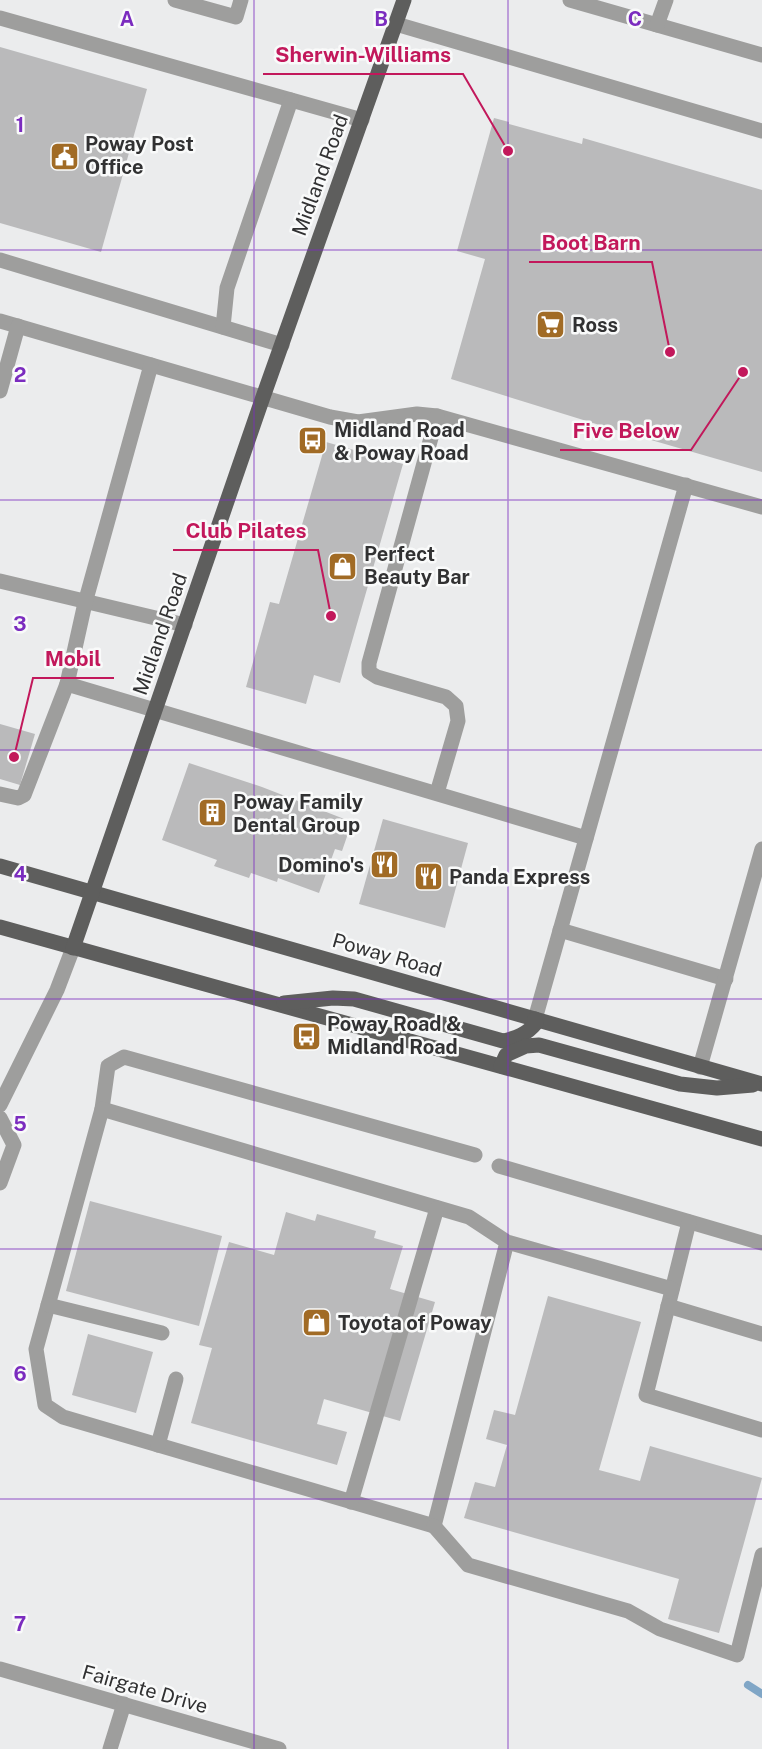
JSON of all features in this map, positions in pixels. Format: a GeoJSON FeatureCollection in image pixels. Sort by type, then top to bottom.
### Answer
{"type":"FeatureCollection","features":[{"type":"Feature","properties":{"kind":"main road","name":"Midland Road"},"geometry":{"type":"LineString","coordinates":[[73,948],[94,893],[263,397],[404,0]]}},
{"type":"Feature","properties":{"kind":"main road","name":"Poway Road"},"geometry":{"type":"LineString","coordinates":[[0,866],[762,1084]]}},
{"type":"Feature","properties":{"kind":"main road"},"geometry":{"type":"LineString","coordinates":[[0,927],[762,1139]]}},
{"type":"Feature","properties":{"kind":"main road"},"geometry":{"type":"LineString","coordinates":[[276,1004],[333,998],[354,999],[503,1041],[516,1039],[528,1032],[536,1023],[535,1019]]}},
{"type":"Feature","properties":{"kind":"main road"},"geometry":{"type":"LineString","coordinates":[[501,1066],[506,1054],[526,1046],[539,1045],[680,1084],[717,1088],[762,1084]]}},
{"type":"Feature","properties":{"kind":"street"},"geometry":{"type":"LineString","coordinates":[[175,0],[236,17],[241,0]]}},
{"type":"Feature","properties":{"kind":"street"},"geometry":{"type":"LineString","coordinates":[[570,0],[762,56]]}},
{"type":"Feature","properties":{"kind":"street"},"geometry":{"type":"LineString","coordinates":[[657,25],[666,0]]}},
{"type":"Feature","properties":{"kind":"street"},"geometry":{"type":"LineString","coordinates":[[0,18],[362,120]]}},
{"type":"Feature","properties":{"kind":"street"},"geometry":{"type":"LineString","coordinates":[[396,24],[762,131]]}},
{"type":"Feature","properties":{"kind":"street"},"geometry":{"type":"LineString","coordinates":[[223,327],[227,288],[291,100]]}},
{"type":"Feature","properties":{"kind":"street"},"geometry":{"type":"LineString","coordinates":[[0,260],[282,345]]}},
{"type":"Feature","properties":{"kind":"street"},"geometry":{"type":"LineString","coordinates":[[0,321],[348,421],[358,422],[417,414],[437,416],[762,507]]}},
{"type":"Feature","properties":{"kind":"street"},"geometry":{"type":"LineString","coordinates":[[0,391],[18,326]]}},
{"type":"Feature","properties":{"kind":"street"},"geometry":{"type":"LineString","coordinates":[[0,794],[18,798],[24,795],[67,684],[85,603],[151,365]]}},
{"type":"Feature","properties":{"kind":"street"},"geometry":{"type":"LineString","coordinates":[[437,416],[369,663],[369,672],[377,677],[446,697],[456,706],[458,721],[437,793]]}},
{"type":"Feature","properties":{"kind":"street"},"geometry":{"type":"LineString","coordinates":[[535,1019],[686,485]]}},
{"type":"Feature","properties":{"kind":"street"},"geometry":{"type":"LineString","coordinates":[[0,581],[185,625]]}},
{"type":"Feature","properties":{"kind":"street"},"geometry":{"type":"LineString","coordinates":[[67,684],[586,838]]}},
{"type":"Feature","properties":{"kind":"street"},"geometry":{"type":"LineString","coordinates":[[700,1067],[762,849]]}},
{"type":"Feature","properties":{"kind":"street"},"geometry":{"type":"LineString","coordinates":[[560,930],[726,979]]}},
{"type":"Feature","properties":{"kind":"street","name":"Midland Road"},"geometry":{"type":"LineString","coordinates":[[0,1105],[57,990],[73,948]]}},
{"type":"Feature","properties":{"kind":"street"},"geometry":{"type":"LineString","coordinates":[[474,1155],[124,1057],[108,1066],[102,1109],[36,1349],[45,1405],[63,1417],[434,1526],[468,1565],[628,1611],[660,1629],[737,1655],[762,1555]]}},
{"type":"Feature","properties":{"kind":"street"},"geometry":{"type":"LineString","coordinates":[[102,1109],[469,1217],[507,1242],[672,1288]]}},
{"type":"Feature","properties":{"kind":"street"},"geometry":{"type":"LineString","coordinates":[[0,1118],[14,1145],[0,1182]]}},
{"type":"Feature","properties":{"kind":"street"},"geometry":{"type":"LineString","coordinates":[[499,1166],[762,1243]]}},
{"type":"Feature","properties":{"kind":"street"},"geometry":{"type":"LineString","coordinates":[[351,1502],[437,1208]]}},
{"type":"Feature","properties":{"kind":"street"},"geometry":{"type":"LineString","coordinates":[[689,1222],[646,1395],[762,1430]]}},
{"type":"Feature","properties":{"kind":"street"},"geometry":{"type":"LineString","coordinates":[[434,1526],[507,1242]]}},
{"type":"Feature","properties":{"kind":"street"},"geometry":{"type":"LineString","coordinates":[[48,1305],[162,1333]]}},
{"type":"Feature","properties":{"kind":"street"},"geometry":{"type":"LineString","coordinates":[[668,1306],[762,1334]]}},
{"type":"Feature","properties":{"kind":"street"},"geometry":{"type":"LineString","coordinates":[[158,1445],[176,1378]]}},
{"type":"Feature","properties":{"kind":"street","name":"Fairgate Drive"},"geometry":{"type":"LineString","coordinates":[[0,1669],[279,1749]]}},
{"type":"Feature","properties":{"kind":"street"},"geometry":{"type":"LineString","coordinates":[[110,1749],[124,1704]]}},
{"type":"Feature","properties":{"kind":"building","name":"Poway Post Office"},"geometry":{"type":"Polygon","coordinates":[[[0,47],[147,89],[101,252],[0,223],[0,47]]]}},
{"type":"Feature","properties":{"kind":"building"},"geometry":{"type":"Polygon","coordinates":[[[494,118],[582,144],[583,138],[762,190],[762,472],[451,379],[485,259],[457,251],[494,118]]]}},
{"type":"Feature","properties":{"kind":"building"},"geometry":{"type":"Polygon","coordinates":[[[326,442],[403,464],[340,683],[314,675],[306,704],[246,687],[270,602],[279,604],[326,442]]]}},
{"type":"Feature","properties":{"kind":"building"},"geometry":{"type":"Polygon","coordinates":[[[0,724],[35,734],[20,785],[0,779],[0,724]]]}},
{"type":"Feature","properties":{"kind":"building"},"geometry":{"type":"Polygon","coordinates":[[[189,763],[262,787],[352,822],[342,851],[335,849],[319,893],[278,878],[277,882],[251,873],[249,878],[214,866],[217,860],[162,840],[189,763]]]}},
{"type":"Feature","properties":{"kind":"building","name":"Panda Express"},"geometry":{"type":"Polygon","coordinates":[[[383,819],[468,843],[445,928],[359,904],[383,819]]]}},
{"type":"Feature","properties":{"kind":"building"},"geometry":{"type":"Polygon","coordinates":[[[90,1201],[222,1236],[199,1326],[66,1291],[90,1201]]]}},
{"type":"Feature","properties":{"kind":"building","name":"Toyota of Poway"},"geometry":{"type":"Polygon","coordinates":[[[286,1212],[315,1221],[317,1214],[376,1231],[374,1238],[403,1246],[390,1289],[435,1302],[400,1421],[324,1399],[317,1424],[347,1432],[337,1465],[191,1423],[212,1348],[199,1345],[229,1242],[274,1255],[286,1212]]]}},
{"type":"Feature","properties":{"kind":"building"},"geometry":{"type":"Polygon","coordinates":[[[548,1296],[641,1322],[599,1470],[640,1481],[650,1446],[762,1478],[719,1633],[668,1619],[679,1579],[464,1518],[475,1482],[495,1487],[507,1445],[486,1439],[494,1410],[515,1415],[548,1296]]]}},
{"type":"Feature","properties":{"kind":"building"},"geometry":{"type":"Polygon","coordinates":[[[88,1334],[153,1352],[136,1413],[72,1395],[88,1334]]]}},
{"type":"Feature","properties":{"kind":"waterway"},"geometry":{"type":"LineString","coordinates":[[748,1685],[762,1694]]}},
{"type":"Feature","properties":{"kind":"place","name":"Sherwin-Williams"},"geometry":{"type":"Point","coordinates":[508,151]}},
{"type":"Feature","properties":{"kind":"place","name":"Poway Post Office"},"geometry":{"type":"Point","coordinates":[64,156]}},
{"type":"Feature","properties":{"kind":"place","name":"Ross"},"geometry":{"type":"Point","coordinates":[551,325]}},
{"type":"Feature","properties":{"kind":"place","name":"Boot Barn"},"geometry":{"type":"Point","coordinates":[670,352]}},
{"type":"Feature","properties":{"kind":"place","name":"Five Below"},"geometry":{"type":"Point","coordinates":[743,372]}},
{"type":"Feature","properties":{"kind":"place","name":"Midland Road & Poway Road"},"geometry":{"type":"Point","coordinates":[313,441]}},
{"type":"Feature","properties":{"kind":"place","name":"Perfect Beauty Bar"},"geometry":{"type":"Point","coordinates":[343,566]}},
{"type":"Feature","properties":{"kind":"place","name":"Club Pilates"},"geometry":{"type":"Point","coordinates":[331,616]}},
{"type":"Feature","properties":{"kind":"place","name":"Mobil"},"geometry":{"type":"Point","coordinates":[14,757]}},
{"type":"Feature","properties":{"kind":"place","name":"Poway Family Dental Group"},"geometry":{"type":"Point","coordinates":[212,813]}},
{"type":"Feature","properties":{"kind":"place","name":"Domino's"},"geometry":{"type":"Point","coordinates":[385,865]}},
{"type":"Feature","properties":{"kind":"place","name":"Panda Express"},"geometry":{"type":"Point","coordinates":[428,877]}},
{"type":"Feature","properties":{"kind":"place","name":"Poway Road & Midland Road"},"geometry":{"type":"Point","coordinates":[306,1036]}},
{"type":"Feature","properties":{"kind":"place","name":"Toyota of Poway"},"geometry":{"type":"Point","coordinates":[317,1323]}}]}
